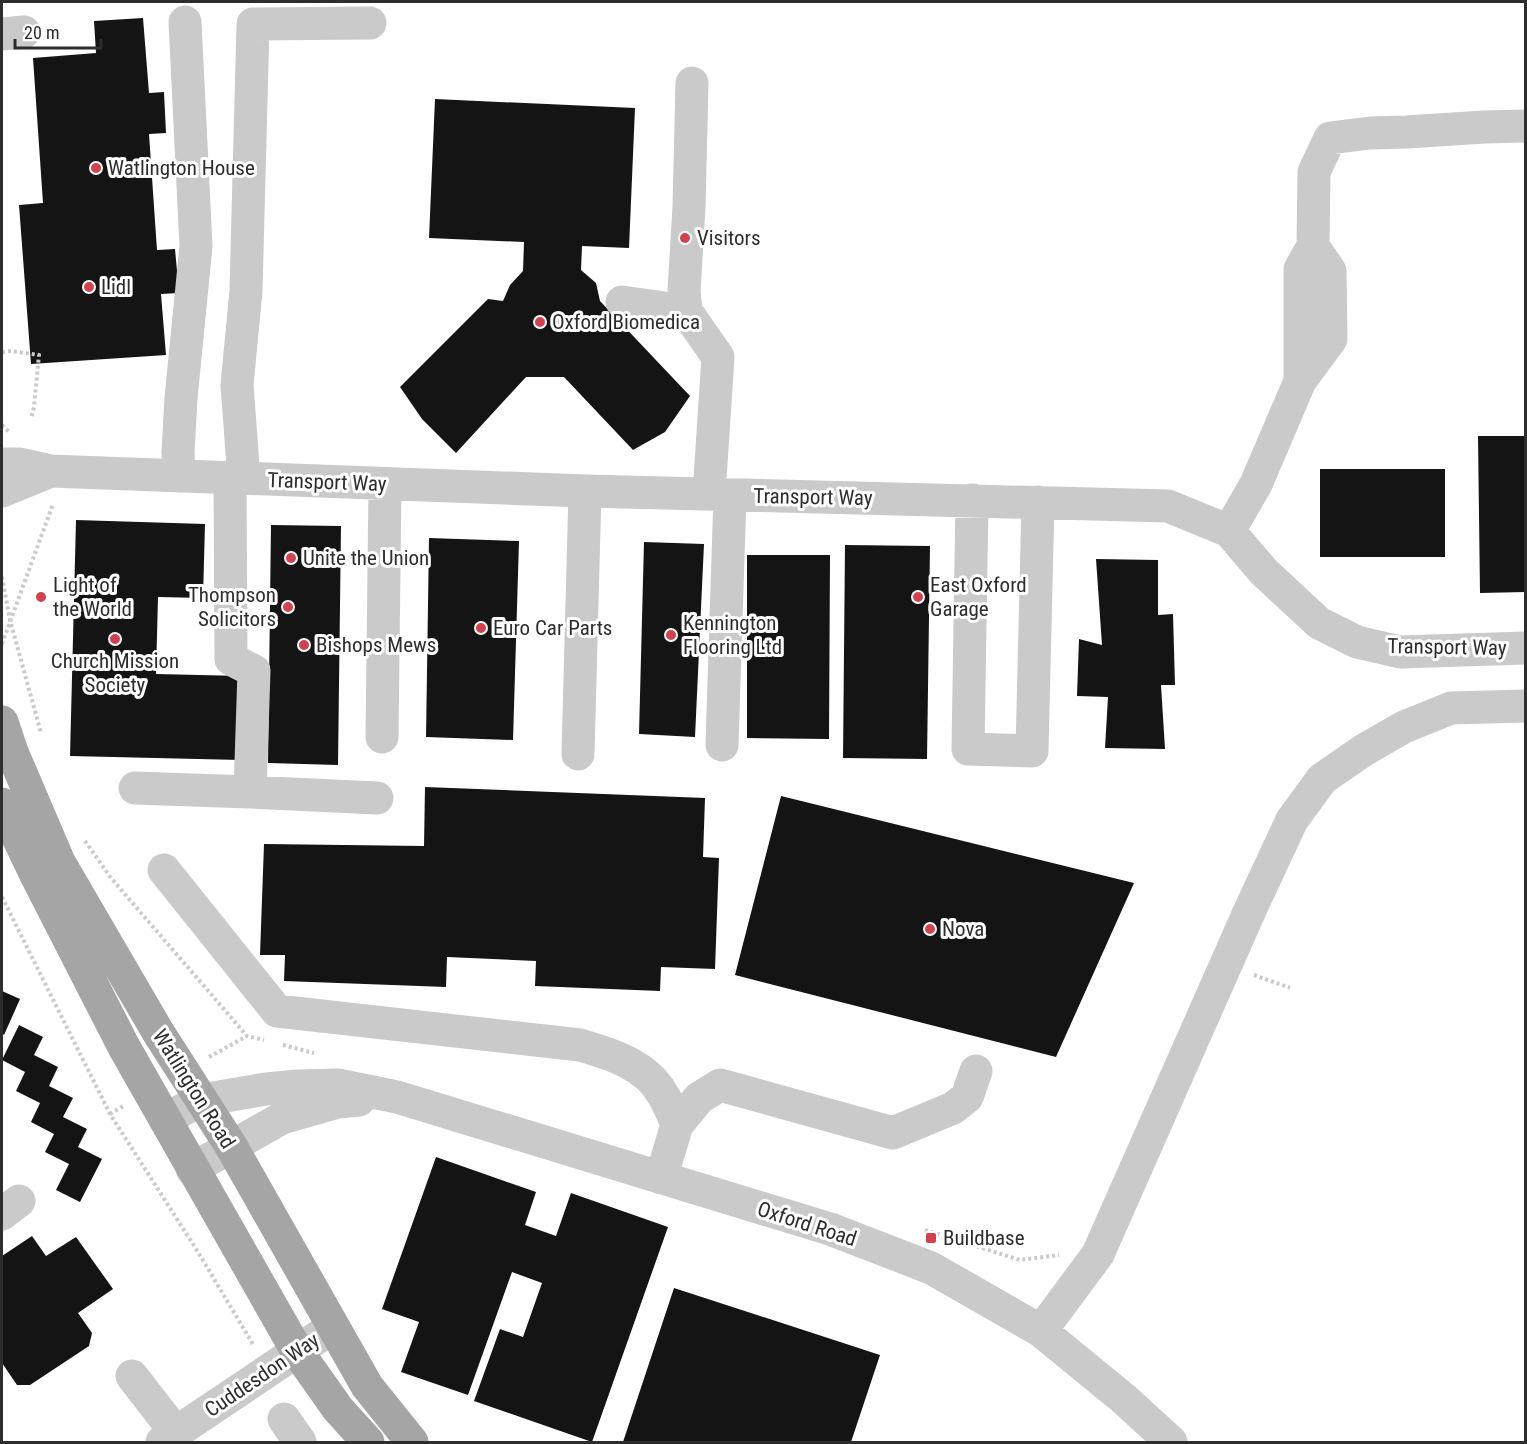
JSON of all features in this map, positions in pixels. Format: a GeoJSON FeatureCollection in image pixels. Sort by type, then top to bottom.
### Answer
{"type":"FeatureCollection","features":[{"type":"Feature","properties":{"kind":"main road","name":"Watlington Road"},"geometry":{"type":"LineString","coordinates":[[2,722],[12,752],[58,862],[158,1032],[231,1146],[367,1386],[412,1443]]}},
{"type":"Feature","properties":{"kind":"main road","name":"Watlington Road"},"geometry":{"type":"LineString","coordinates":[[2,804],[124,1047],[192,1169],[297,1351],[338,1409],[368,1443]]}},
{"type":"Feature","properties":{"kind":"street"},"geometry":{"type":"LineString","coordinates":[[179,476],[181,398],[196,246],[185,22]]}},
{"type":"Feature","properties":{"kind":"street"},"geometry":{"type":"LineString","coordinates":[[250,792],[254,671],[231,659],[237,478],[237,385],[246,291],[253,24],[370,23]]}},
{"type":"Feature","properties":{"kind":"street"},"geometry":{"type":"LineString","coordinates":[[692,83],[684,291],[686,311],[718,357],[722,744]]}},
{"type":"Feature","properties":{"kind":"street"},"geometry":{"type":"LineString","coordinates":[[1229,531],[1256,484],[1300,381],[1300,269],[1313,246],[1314,172],[1330,138],[1370,133],[1526,126]]}},
{"type":"Feature","properties":{"kind":"street"},"geometry":{"type":"LineString","coordinates":[[622,302],[686,311]]}},
{"type":"Feature","properties":{"kind":"street","name":"Transport Way"},"geometry":{"type":"LineString","coordinates":[[2,464],[20,464],[51,471],[385,484],[1168,506],[1229,531],[1264,572],[1319,623],[1357,642],[1400,651],[1526,648]]}},
{"type":"Feature","properties":{"kind":"street","name":"Transport Way"},"geometry":{"type":"LineString","coordinates":[[2,491],[51,471]]}},
{"type":"Feature","properties":{"kind":"street"},"geometry":{"type":"LineString","coordinates":[[382,737],[385,484]]}},
{"type":"Feature","properties":{"kind":"street"},"geometry":{"type":"LineString","coordinates":[[578,753],[585,491]]}},
{"type":"Feature","properties":{"kind":"street"},"geometry":{"type":"LineString","coordinates":[[972,500],[968,749],[989,750],[1032,751],[1038,502]]}},
{"type":"Feature","properties":{"kind":"street"},"geometry":{"type":"LineString","coordinates":[[1041,1332],[1098,1254],[1292,820],[1323,779],[1364,750],[1404,727],[1451,708],[1526,706]]}},
{"type":"Feature","properties":{"kind":"street"},"geometry":{"type":"LineString","coordinates":[[135,788],[377,798]]}},
{"type":"Feature","properties":{"kind":"street"},"geometry":{"type":"LineString","coordinates":[[164,870],[277,1011],[580,1044],[611,1054],[635,1066],[652,1079],[663,1093],[677,1125]]}},
{"type":"Feature","properties":{"kind":"street"},"geometry":{"type":"LineString","coordinates":[[661,1178],[677,1125],[699,1098],[720,1085],[893,1133],[953,1108],[967,1097],[976,1071]]}},
{"type":"Feature","properties":{"kind":"street","name":"Oxford Road"},"geometry":{"type":"LineString","coordinates":[[165,1119],[202,1100],[266,1089],[338,1084],[397,1097],[830,1229],[931,1268],[1041,1332],[1124,1400],[1171,1443]]}},
{"type":"Feature","properties":{"kind":"street","name":"Oxford Road"},"geometry":{"type":"LineString","coordinates":[[192,1169],[282,1118],[338,1102],[397,1097]]}},
{"type":"Feature","properties":{"kind":"street","name":"Cuddesdon Way"},"geometry":{"type":"LineString","coordinates":[[169,1438],[333,1327]]}},
{"type":"Feature","properties":{"kind":"street"},"geometry":{"type":"LineString","coordinates":[[132,1376],[169,1438]]}},
{"type":"Feature","properties":{"kind":"path"},"geometry":{"type":"LineString","coordinates":[[2,352],[39,355],[31,419]]}},
{"type":"Feature","properties":{"kind":"path"},"geometry":{"type":"LineString","coordinates":[[2,644],[58,491],[51,471]]}},
{"type":"Feature","properties":{"kind":"path"},"geometry":{"type":"LineString","coordinates":[[2,577],[10,620],[42,740]]}},
{"type":"Feature","properties":{"kind":"path"},"geometry":{"type":"LineString","coordinates":[[80,833],[111,878],[247,1036],[200,1061]]}},
{"type":"Feature","properties":{"kind":"path"},"geometry":{"type":"LineString","coordinates":[[2,897],[110,1114],[198,1252],[268,1370]]}},
{"type":"Feature","properties":{"kind":"path"},"geometry":{"type":"LineString","coordinates":[[1226,965],[1290,988]]}},
{"type":"Feature","properties":{"kind":"path"},"geometry":{"type":"LineString","coordinates":[[923,1229],[1020,1260],[1062,1255]]}},
{"type":"Feature","properties":{"kind":"building","name":"Watlington House"},"geometry":{"type":"Polygon","coordinates":[[[143,18],[149,93],[164,92],[166,133],[149,134],[157,250],[175,249],[179,293],[161,294],[166,355],[31,364],[19,205],[43,203],[33,58],[96,53],[94,21],[143,18]]]}},
{"type":"Feature","properties":{"kind":"building"},"geometry":{"type":"Polygon","coordinates":[[[435,99],[635,108],[629,248],[582,246],[581,270],[596,283],[600,301],[690,396],[665,432],[633,450],[564,377],[526,377],[456,453],[422,419],[400,387],[488,299],[503,301],[510,285],[523,271],[524,242],[429,238],[435,99]]]}},
{"type":"Feature","properties":{"kind":"building"},"geometry":{"type":"Polygon","coordinates":[[[1478,436],[1526,436],[1526,592],[1480,593],[1478,436]]]}},
{"type":"Feature","properties":{"kind":"building"},"geometry":{"type":"Polygon","coordinates":[[[1320,469],[1445,469],[1445,557],[1320,557],[1320,469]]]}},
{"type":"Feature","properties":{"kind":"building","name":"Church Mission Society"},"geometry":{"type":"Polygon","coordinates":[[[76,520],[205,524],[203,598],[158,597],[156,674],[243,676],[241,760],[70,756],[76,520]]]}},
{"type":"Feature","properties":{"kind":"building","name":"Bishops Mews"},"geometry":{"type":"Polygon","coordinates":[[[271,525],[341,526],[338,765],[268,763],[271,525]]]}},
{"type":"Feature","properties":{"kind":"building"},"geometry":{"type":"Polygon","coordinates":[[[429,538],[519,541],[513,740],[426,737],[429,538]]]}},
{"type":"Feature","properties":{"kind":"building"},"geometry":{"type":"Polygon","coordinates":[[[644,542],[704,544],[695,737],[639,734],[644,542]]]}},
{"type":"Feature","properties":{"kind":"building"},"geometry":{"type":"Polygon","coordinates":[[[845,545],[930,546],[927,759],[843,758],[845,545]]]}},
{"type":"Feature","properties":{"kind":"building"},"geometry":{"type":"Polygon","coordinates":[[[747,555],[830,555],[829,739],[747,738],[747,555]]]}},
{"type":"Feature","properties":{"kind":"building"},"geometry":{"type":"Polygon","coordinates":[[[1096,559],[1158,560],[1158,615],[1173,614],[1175,685],[1161,685],[1165,749],[1105,748],[1108,697],[1077,696],[1079,639],[1102,645],[1096,559]]]}},
{"type":"Feature","properties":{"kind":"building"},"geometry":{"type":"Polygon","coordinates":[[[425,787],[705,798],[703,857],[719,858],[715,969],[661,967],[660,991],[535,986],[536,961],[447,957],[446,987],[284,981],[285,955],[260,955],[264,844],[424,846],[425,787]]]}},
{"type":"Feature","properties":{"kind":"building","name":"Nova"},"geometry":{"type":"Polygon","coordinates":[[[781,796],[1134,883],[1056,1057],[735,975],[781,796]]]}},
{"type":"Feature","properties":{"kind":"building"},"geometry":{"type":"Polygon","coordinates":[[[2,991],[20,999],[4,1035],[2,1033],[2,991]]]}},
{"type":"Feature","properties":{"kind":"building"},"geometry":{"type":"Polygon","coordinates":[[[19,1025],[43,1037],[34,1055],[58,1067],[49,1086],[73,1098],[63,1117],[87,1129],[78,1147],[102,1159],[80,1202],[56,1190],[69,1164],[45,1152],[54,1134],[31,1122],[40,1103],[16,1091],[25,1072],[2,1060],[19,1025]]]}},
{"type":"Feature","properties":{"kind":"building"},"geometry":{"type":"Polygon","coordinates":[[[436,1157],[536,1192],[525,1225],[556,1236],[571,1193],[668,1227],[592,1442],[474,1401],[500,1329],[523,1337],[542,1283],[512,1272],[468,1395],[401,1372],[419,1322],[382,1309],[436,1157]]]}},
{"type":"Feature","properties":{"kind":"building"},"geometry":{"type":"Polygon","coordinates":[[[32,1236],[46,1256],[76,1237],[113,1289],[78,1313],[92,1333],[89,1346],[30,1385],[17,1385],[2,1363],[2,1256],[32,1236]]]}},
{"type":"Feature","properties":{"kind":"building"},"geometry":{"type":"Polygon","coordinates":[[[674,1288],[880,1355],[851,1442],[623,1442],[674,1288]]]}},
{"type":"Feature","properties":{"kind":"place","name":"Watlington House"},"geometry":{"type":"Point","coordinates":[96,168]}},
{"type":"Feature","properties":{"kind":"place","name":"Visitors"},"geometry":{"type":"Point","coordinates":[685,238]}},
{"type":"Feature","properties":{"kind":"place","name":"Lidl"},"geometry":{"type":"Point","coordinates":[89,287]}},
{"type":"Feature","properties":{"kind":"place","name":"Oxford Biomedica"},"geometry":{"type":"Point","coordinates":[540,322]}},
{"type":"Feature","properties":{"kind":"place","name":"Unite the Union"},"geometry":{"type":"Point","coordinates":[291,558]}},
{"type":"Feature","properties":{"kind":"place","name":"Light of the World"},"geometry":{"type":"Point","coordinates":[41,597]}},
{"type":"Feature","properties":{"kind":"place","name":"East Oxford Garage"},"geometry":{"type":"Point","coordinates":[918,597]}},
{"type":"Feature","properties":{"kind":"place","name":"Thompson Solicitors"},"geometry":{"type":"Point","coordinates":[288,607]}},
{"type":"Feature","properties":{"kind":"place","name":"Euro Car Parts"},"geometry":{"type":"Point","coordinates":[481,628]}},
{"type":"Feature","properties":{"kind":"place","name":"Kennington Flooring Ltd"},"geometry":{"type":"Point","coordinates":[671,635]}},
{"type":"Feature","properties":{"kind":"place","name":"Church Mission Society"},"geometry":{"type":"Point","coordinates":[115,639]}},
{"type":"Feature","properties":{"kind":"place","name":"Bishops Mews"},"geometry":{"type":"Point","coordinates":[304,645]}},
{"type":"Feature","properties":{"kind":"place","name":"Nova"},"geometry":{"type":"Point","coordinates":[930,929]}},
{"type":"Feature","properties":{"kind":"place","name":"Buildbase"},"geometry":{"type":"Point","coordinates":[931,1238]}}]}
